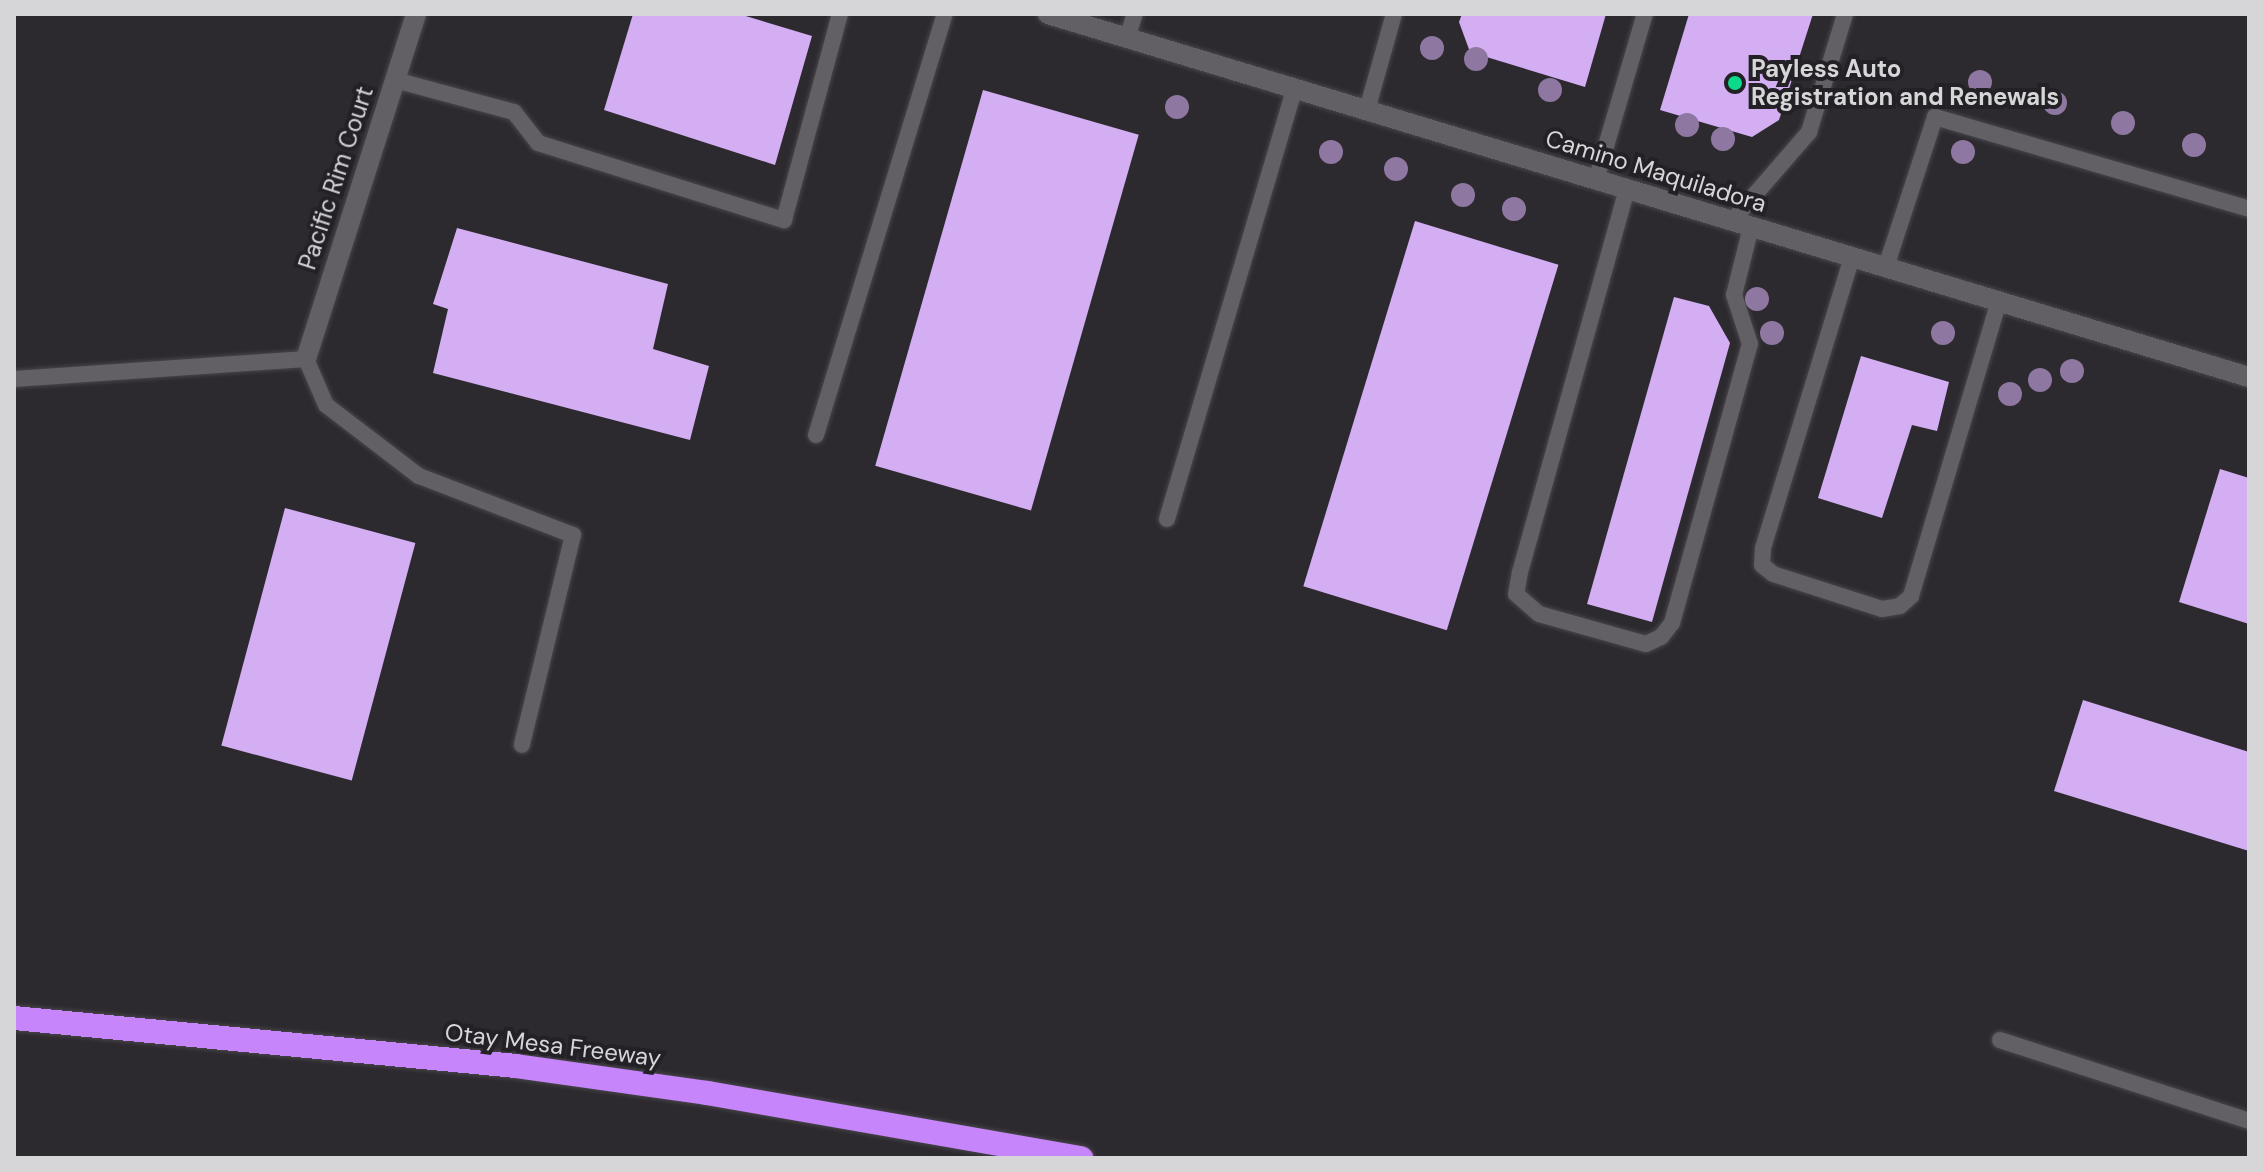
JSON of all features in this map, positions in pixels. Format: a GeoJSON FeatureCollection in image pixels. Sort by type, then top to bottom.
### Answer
{"type":"FeatureCollection","features":[{"type":"Feature","properties":{"kind":"highway","name":"Otay Mesa Freeway"},"geometry":{"type":"LineString","coordinates":[[14,1018],[516,1066],[707,1093],[1081,1158]]}},
{"type":"Feature","properties":{"kind":"street","name":"Pacific Rim Court"},"geometry":{"type":"LineString","coordinates":[[306,359],[416,14]]}},
{"type":"Feature","properties":{"kind":"street","name":"Camino Maquiladora"},"geometry":{"type":"LineString","coordinates":[[1048,14],[2249,377]]}},
{"type":"Feature","properties":{"kind":"lane"},"geometry":{"type":"LineString","coordinates":[[395,80],[514,112],[538,143],[784,220],[840,14]]}},
{"type":"Feature","properties":{"kind":"lane"},"geometry":{"type":"LineString","coordinates":[[816,435],[945,14]]}},
{"type":"Feature","properties":{"kind":"lane"},"geometry":{"type":"LineString","coordinates":[[1127,38],[1135,14]]}},
{"type":"Feature","properties":{"kind":"lane"},"geometry":{"type":"LineString","coordinates":[[1367,110],[1394,14]]}},
{"type":"Feature","properties":{"kind":"lane"},"geometry":{"type":"LineString","coordinates":[[1596,180],[1645,14]]}},
{"type":"Feature","properties":{"kind":"lane"},"geometry":{"type":"LineString","coordinates":[[1627,189],[1516,594],[1539,614],[1646,644],[1661,637],[1672,623],[1750,344],[1734,295],[1742,224],[1809,132],[1845,14]]}},
{"type":"Feature","properties":{"kind":"lane"},"geometry":{"type":"LineString","coordinates":[[1167,519],[1295,88]]}},
{"type":"Feature","properties":{"kind":"lane"},"geometry":{"type":"LineString","coordinates":[[1886,267],[1935,117],[2249,209]]}},
{"type":"Feature","properties":{"kind":"lane"},"geometry":{"type":"LineString","coordinates":[[1852,257],[1762,565],[1773,574],[1882,609],[1900,606],[1911,596],[1999,301]]}},
{"type":"Feature","properties":{"kind":"lane"},"geometry":{"type":"LineString","coordinates":[[14,379],[306,359],[326,405],[419,476],[573,535],[522,745]]}},
{"type":"Feature","properties":{"kind":"lane"},"geometry":{"type":"LineString","coordinates":[[2000,1040],[2249,1121]]}},
{"type":"Feature","properties":{"kind":"building"},"geometry":{"type":"Polygon","coordinates":[[[633,14],[739,14],[812,36],[775,165],[604,110],[633,14]]]}},
{"type":"Feature","properties":{"kind":"building"},"geometry":{"type":"Polygon","coordinates":[[[1462,14],[1606,14],[1585,87],[1470,52],[1459,22],[1462,14]]]}},
{"type":"Feature","properties":{"kind":"building"},"geometry":{"type":"Polygon","coordinates":[[[1689,14],[1813,14],[1779,120],[1752,137],[1660,110],[1689,14]]]}},
{"type":"Feature","properties":{"kind":"building"},"geometry":{"type":"Polygon","coordinates":[[[983,90],[1139,135],[1031,511],[875,466],[983,90]]]}},
{"type":"Feature","properties":{"kind":"building"},"geometry":{"type":"Polygon","coordinates":[[[1415,221],[1558,265],[1447,630],[1303,586],[1415,221]]]}},
{"type":"Feature","properties":{"kind":"building"},"geometry":{"type":"Polygon","coordinates":[[[457,228],[668,284],[653,349],[709,366],[690,440],[433,373],[448,309],[433,304],[457,228]]]}},
{"type":"Feature","properties":{"kind":"building"},"geometry":{"type":"Polygon","coordinates":[[[1674,297],[1709,306],[1730,343],[1652,622],[1587,604],[1674,297]]]}},
{"type":"Feature","properties":{"kind":"building"},"geometry":{"type":"Polygon","coordinates":[[[1861,356],[1949,382],[1937,431],[1912,425],[1882,518],[1818,498],[1861,356]]]}},
{"type":"Feature","properties":{"kind":"building"},"geometry":{"type":"Polygon","coordinates":[[[2220,469],[2249,478],[2249,624],[2179,602],[2220,469]]]}},
{"type":"Feature","properties":{"kind":"building"},"geometry":{"type":"Polygon","coordinates":[[[285,508],[415,543],[352,781],[221,746],[285,508]]]}},
{"type":"Feature","properties":{"kind":"building"},"geometry":{"type":"Polygon","coordinates":[[[2083,700],[2249,752],[2249,851],[2054,791],[2083,700]]]}},
{"type":"Feature","properties":{"kind":"place","name":"Payless Auto Registration and Renewals"},"geometry":{"type":"Point","coordinates":[1735,83]}}]}
